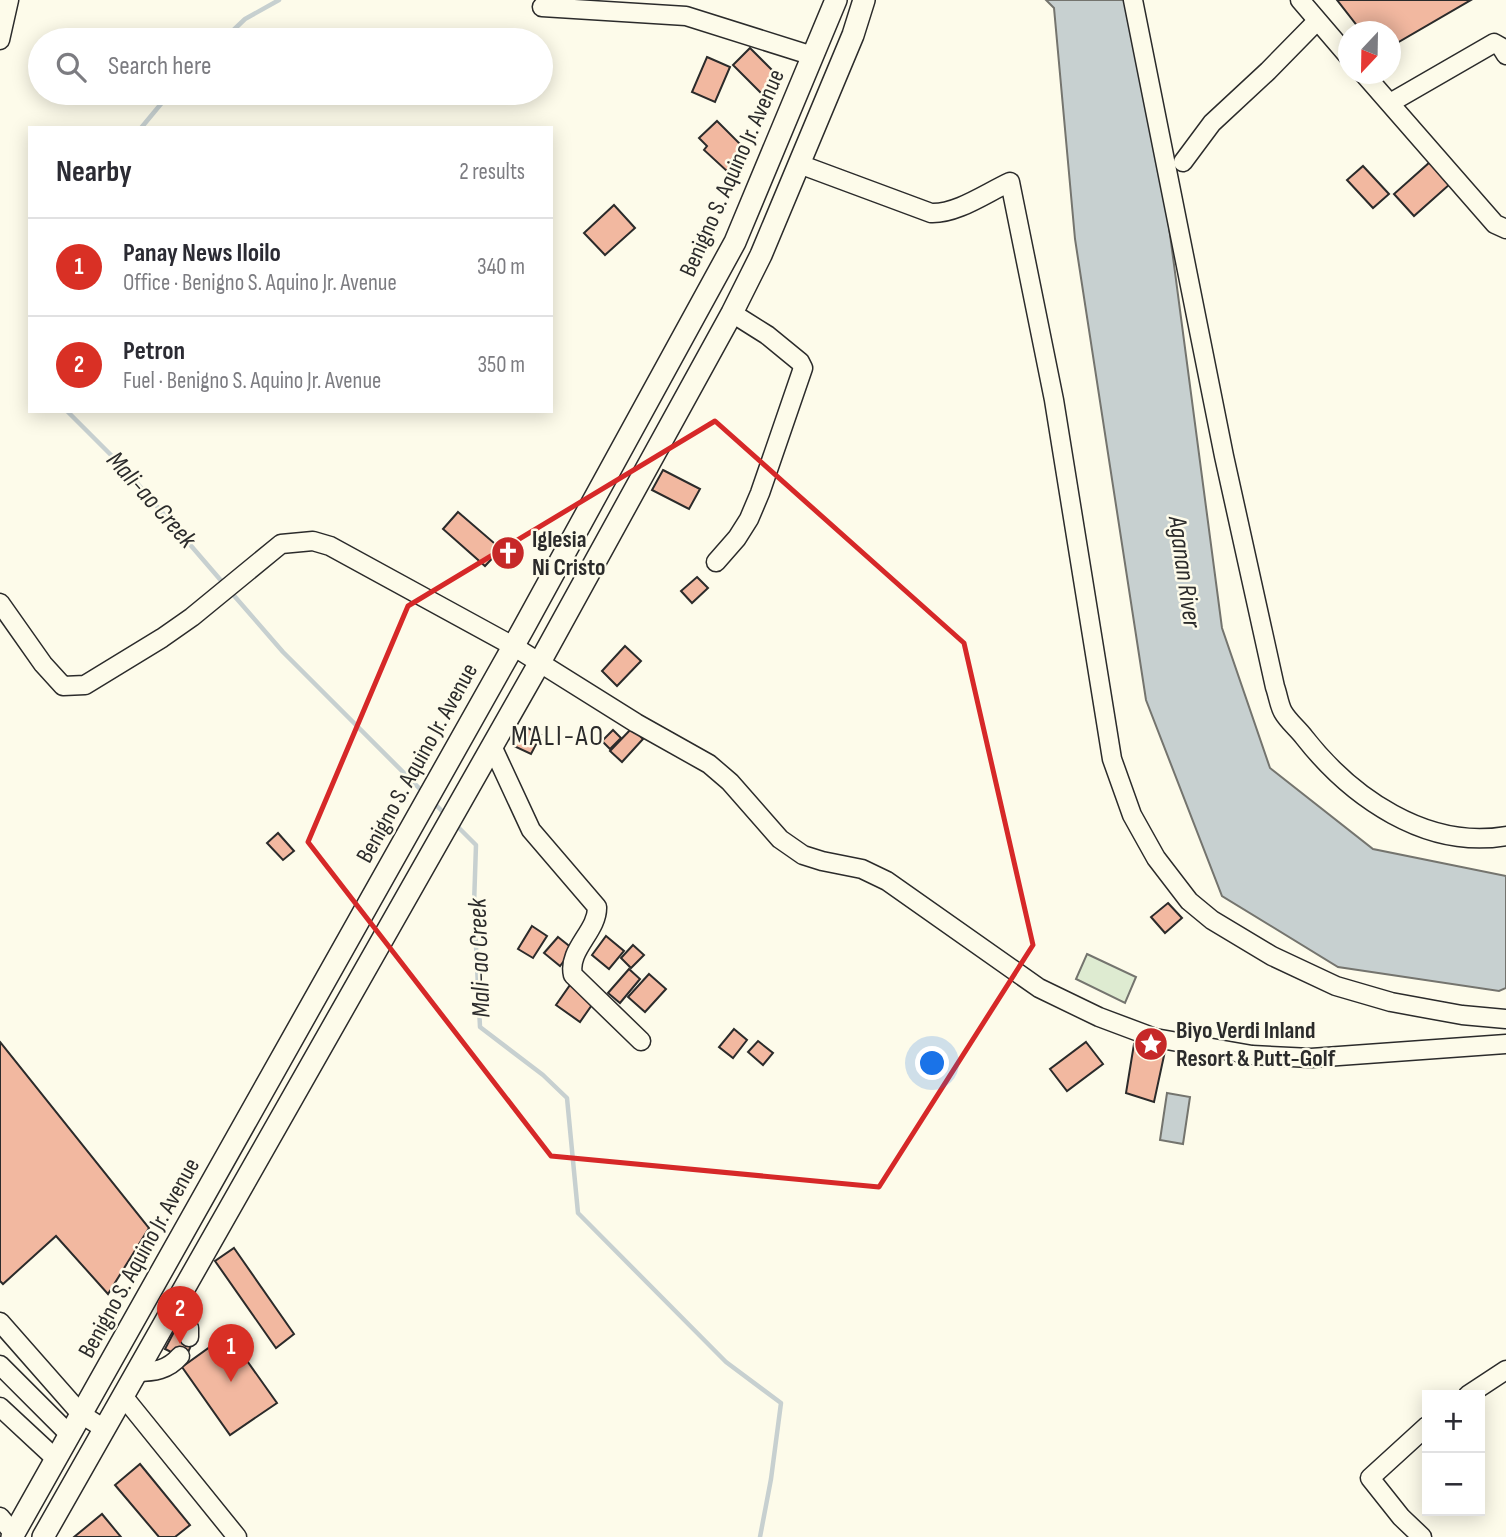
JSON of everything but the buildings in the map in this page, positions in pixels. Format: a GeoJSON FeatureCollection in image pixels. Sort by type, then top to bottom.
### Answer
{"type":"FeatureCollection","features":[{"type":"Feature","properties":{"kind":"main road","name":"Benigno S. Aquino Jr. Avenue"},"geometry":{"type":"LineString","coordinates":[[13,1535],[513,646],[735,242],[836,0]]}},
{"type":"Feature","properties":{"kind":"main road"},"geometry":{"type":"LineString","coordinates":[[43,1537],[540,662],[732,313],[761,254],[799,164],[853,35],[864,0]]}},
{"type":"Feature","properties":{"kind":"street"},"geometry":{"type":"LineString","coordinates":[[1133,0],[1227,468],[1275,687],[1283,712],[1342,780],[1378,807],[1416,825],[1456,838],[1506,836]]}},
{"type":"Feature","properties":{"kind":"street"},"geometry":{"type":"LineString","coordinates":[[1300,0],[1338,44]]}},
{"type":"Feature","properties":{"kind":"street"},"geometry":{"type":"LineString","coordinates":[[0,40],[5,7]]}},
{"type":"Feature","properties":{"kind":"street"},"geometry":{"type":"LineString","coordinates":[[542,7],[686,16],[814,56]]}},
{"type":"Feature","properties":{"kind":"street"},"geometry":{"type":"LineString","coordinates":[[1183,163],[1212,123],[1317,21]]}},
{"type":"Feature","properties":{"kind":"street"},"geometry":{"type":"LineString","coordinates":[[1390,103],[1494,43],[1506,55]]}},
{"type":"Feature","properties":{"kind":"street"},"geometry":{"type":"LineString","coordinates":[[1373,84],[1495,224],[1506,229]]}},
{"type":"Feature","properties":{"kind":"street"},"geometry":{"type":"LineString","coordinates":[[799,164],[940,214],[1010,182],[1054,400],[1112,759],[1132,815],[1156,858],[1189,901],[1212,920],[1272,956],[1336,986],[1391,1002],[1462,1015],[1506,1019]]}},
{"type":"Feature","properties":{"kind":"street"},"geometry":{"type":"LineString","coordinates":[[716,562],[749,519],[803,368],[800,362],[767,335],[732,313]]}},
{"type":"Feature","properties":{"kind":"street"},"geometry":{"type":"LineString","coordinates":[[0,603],[43,664],[63,686],[85,685],[191,617],[281,544],[313,541],[330,546],[513,646],[636,723],[709,764],[730,782],[780,839],[803,855],[821,862],[862,869],[887,881],[1039,988],[1099,1017],[1155,1038],[1252,1055],[1311,1058],[1506,1044]]}},
{"type":"Feature","properties":{"kind":"street"},"geometry":{"type":"LineString","coordinates":[[492,746],[531,830],[597,906],[595,920],[571,966],[573,975],[641,1041]]}},
{"type":"Feature","properties":{"kind":"street"},"geometry":{"type":"LineString","coordinates":[[174,1304],[189,1328],[189,1337]]}},
{"type":"Feature","properties":{"kind":"street"},"geometry":{"type":"LineString","coordinates":[[0,1322],[81,1414],[103,1428]]}},
{"type":"Feature","properties":{"kind":"street"},"geometry":{"type":"LineString","coordinates":[[136,1372],[156,1371],[173,1364],[180,1356]]}},
{"type":"Feature","properties":{"kind":"street"},"geometry":{"type":"LineString","coordinates":[[0,1364],[70,1435]]}},
{"type":"Feature","properties":{"kind":"street"},"geometry":{"type":"LineString","coordinates":[[1476,1390],[1506,1370]]}},
{"type":"Feature","properties":{"kind":"street"},"geometry":{"type":"LineString","coordinates":[[123,1396],[237,1537]]}},
{"type":"Feature","properties":{"kind":"street"},"geometry":{"type":"LineString","coordinates":[[0,1407],[56,1459]]}},
{"type":"Feature","properties":{"kind":"street"},"geometry":{"type":"LineString","coordinates":[[1422,1431],[1370,1478],[1401,1517],[1422,1537]]}},
{"type":"Feature","properties":{"kind":"street"},"geometry":{"type":"LineString","coordinates":[[0,1517],[13,1535]]}},
{"type":"Feature","properties":{"kind":"highlighted area"},"geometry":{"type":"Polygon","coordinates":[[[715,421],[964,643],[1033,945],[879,1187],[551,1156],[308,842],[408,606],[715,421]]]}},
{"type":"Feature","properties":{"kind":"green space"},"geometry":{"type":"Polygon","coordinates":[[[1087,954],[1136,977],[1125,1003],[1076,979],[1087,954]]]}},
{"type":"Feature","properties":{"kind":"water","name":"Aganan River"},"geometry":{"type":"Polygon","coordinates":[[[1046,0],[1128,0],[1164,189],[1222,628],[1270,768],[1373,849],[1506,876],[1506,988],[1499,991],[1338,967],[1222,896],[1146,700],[1075,239],[1054,8],[1046,0]]]}},
{"type":"Feature","properties":{"kind":"water"},"geometry":{"type":"Polygon","coordinates":[[[1167,1093],[1190,1097],[1183,1144],[1160,1140],[1167,1093]]]}},
{"type":"Feature","properties":{"kind":"waterway","name":"Mali-ao Creek"},"geometry":{"type":"LineString","coordinates":[[236,28],[245,19],[279,0]]}},
{"type":"Feature","properties":{"kind":"waterway","name":"Mali-ao Creek"},"geometry":{"type":"LineString","coordinates":[[143,126],[160,105]]}},
{"type":"Feature","properties":{"kind":"waterway","name":"Mali-ao Creek"},"geometry":{"type":"LineString","coordinates":[[69,413],[124,468],[224,584]]}},
{"type":"Feature","properties":{"kind":"waterway","name":"Mali-ao Creek"},"geometry":{"type":"LineString","coordinates":[[230,591],[283,652],[425,794]]}},
{"type":"Feature","properties":{"kind":"waterway","name":"Mali-ao Creek"},"geometry":{"type":"LineString","coordinates":[[433,802],[447,816]]}},
{"type":"Feature","properties":{"kind":"waterway","name":"Mali-ao Creek"},"geometry":{"type":"LineString","coordinates":[[456,825],[476,845],[474,905],[480,1027],[543,1075],[567,1098],[578,1213],[726,1362],[781,1403],[760,1537]]}},
{"type":"Feature","properties":{"kind":"place","name":"Iglesia Ni Cristo"},"geometry":{"type":"Point","coordinates":[508,553]}},
{"type":"Feature","properties":{"kind":"place","name":"Biyo Verdi Inland Resort & Putt-Golf"},"geometry":{"type":"Point","coordinates":[1151,1044]}},
{"type":"Feature","properties":{"kind":"place","name":"Petron"},"geometry":{"type":"Point","coordinates":[180,1344]}},
{"type":"Feature","properties":{"kind":"place","name":"Panay News Iloilo"},"geometry":{"type":"Point","coordinates":[231,1382]}},
{"type":"Feature","properties":{"kind":"district","name":"MALI-AO"},"geometry":{"type":"Point","coordinates":[558,736]}}]}
